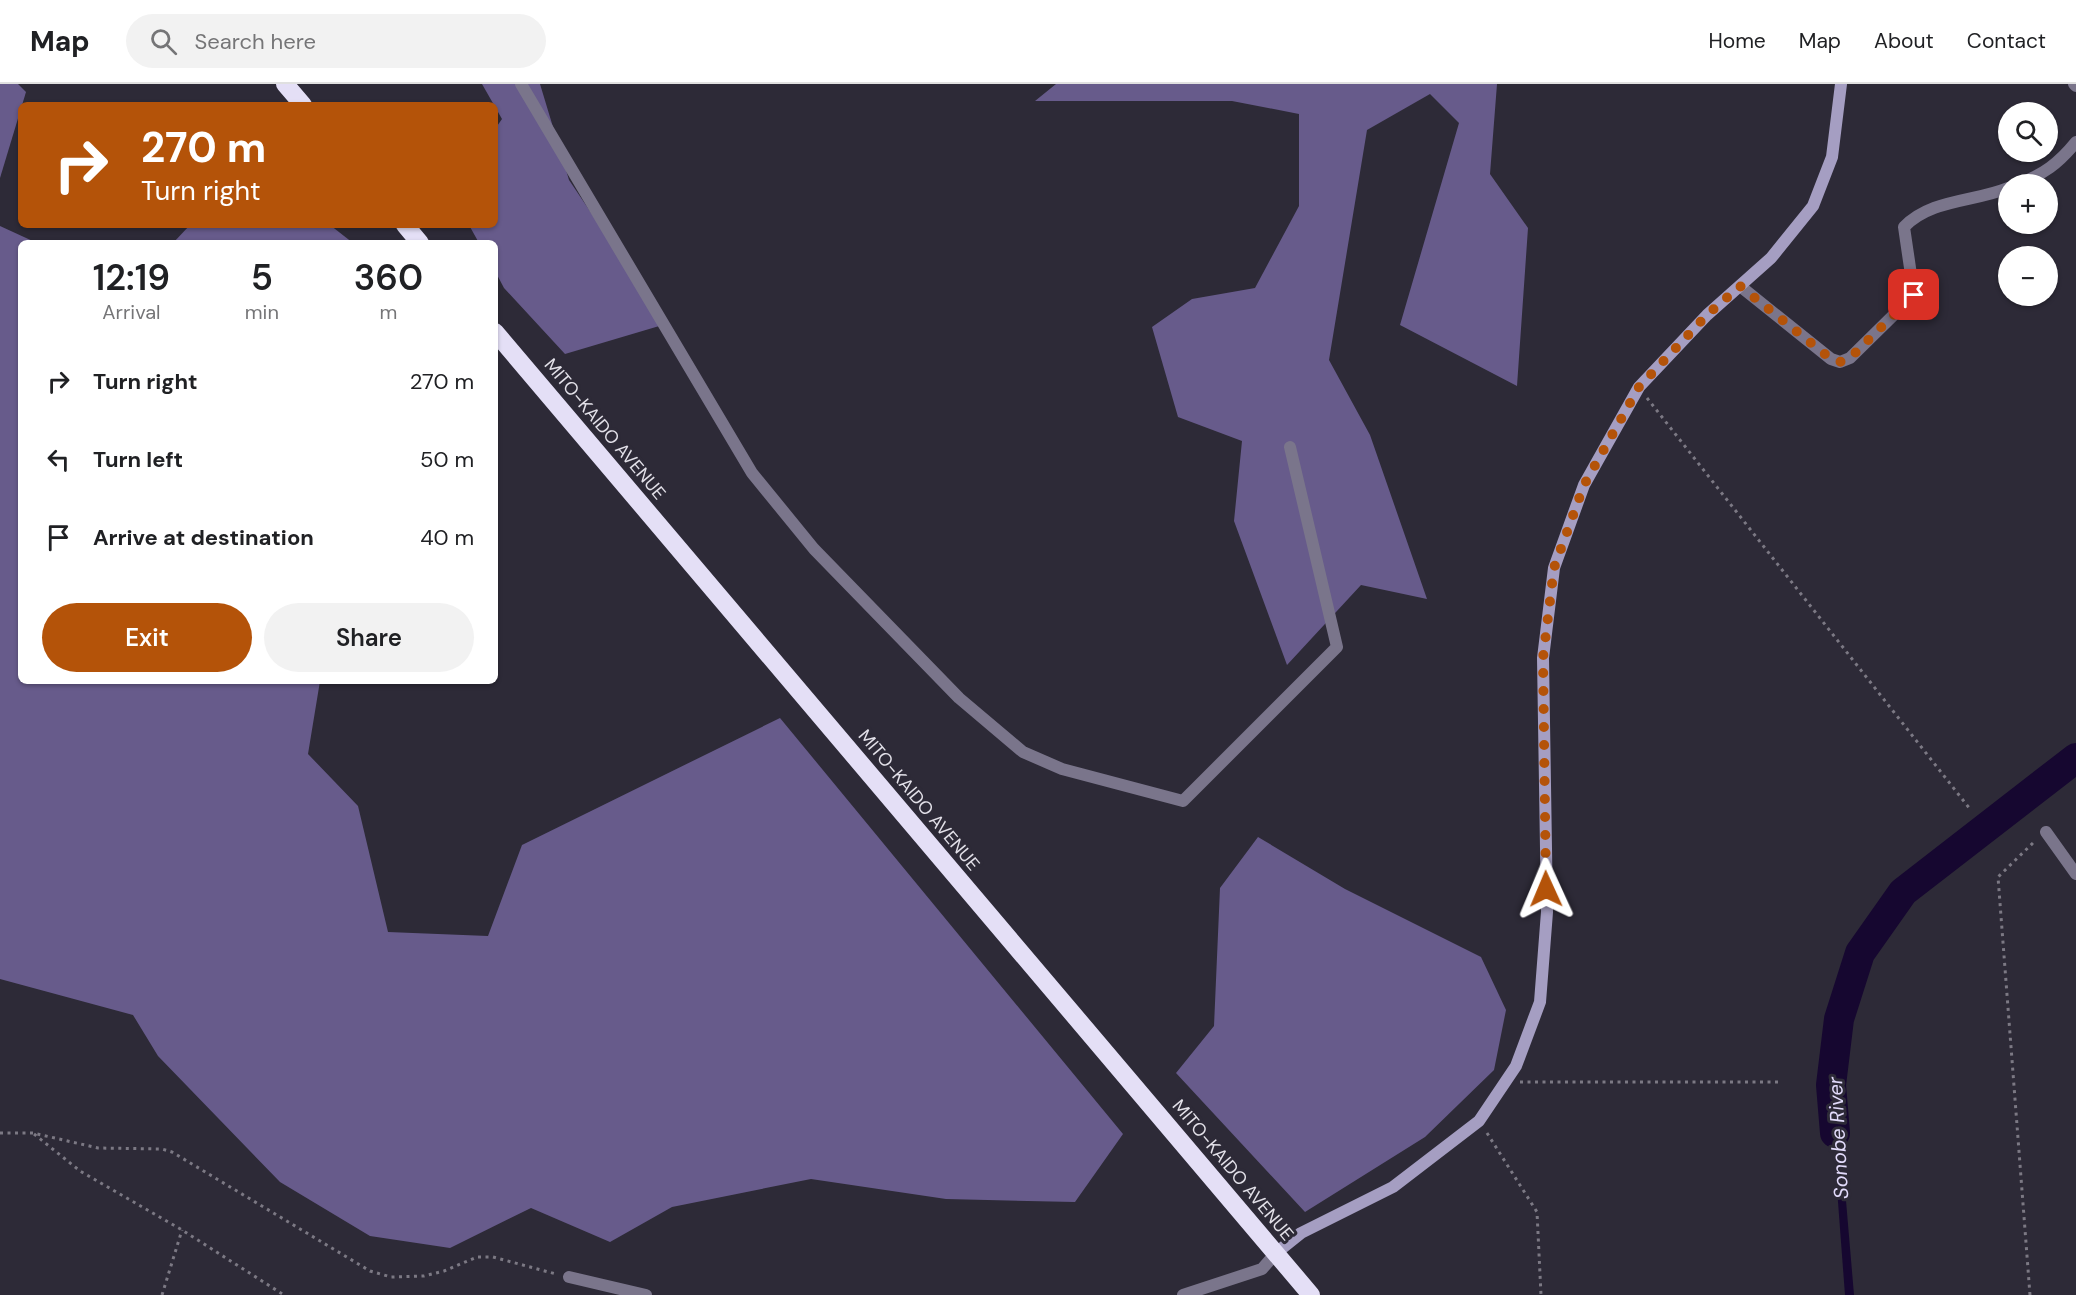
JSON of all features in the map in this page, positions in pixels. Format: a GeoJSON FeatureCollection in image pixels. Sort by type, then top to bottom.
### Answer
{"type":"FeatureCollection","features":[{"type":"Feature","properties":{"kind":"highway"},"geometry":{"type":"LineString","coordinates":[[285,84],[300,102]]}},
{"type":"Feature","properties":{"kind":"highway"},"geometry":{"type":"LineString","coordinates":[[408,228],[418,240]]}},
{"type":"Feature","properties":{"kind":"highway","name":"MITO-KAIDO AVENUE"},"geometry":{"type":"LineString","coordinates":[[498,336],[1311,1295]]}},
{"type":"Feature","properties":{"kind":"street"},"geometry":{"type":"LineString","coordinates":[[521,84],[752,473],[814,549],[959,698],[1023,752],[1062,769],[1183,801],[1337,647],[1290,447]]}},
{"type":"Feature","properties":{"kind":"street"},"geometry":{"type":"LineString","coordinates":[[1183,1295],[1262,1269],[1276,1253],[1301,1233],[1394,1187],[1479,1121],[1516,1066],[1540,1002],[1547,912],[1543,658],[1554,568],[1584,485],[1639,387],[1707,315],[1771,258],[1813,206],[1832,157],[1841,84]]}},
{"type":"Feature","properties":{"kind":"street"},"geometry":{"type":"LineString","coordinates":[[2043,174],[2062,159],[2076,142]]}},
{"type":"Feature","properties":{"kind":"street"},"geometry":{"type":"LineString","coordinates":[[1740,286],[1831,359],[1840,362],[1850,358],[1914,295],[1904,227],[1912,219],[1931,208],[1998,191]]}},
{"type":"Feature","properties":{"kind":"street"},"geometry":{"type":"LineString","coordinates":[[2046,832],[2076,874]]}},
{"type":"Feature","properties":{"kind":"street"},"geometry":{"type":"LineString","coordinates":[[568,1277],[646,1295]]}},
{"type":"Feature","properties":{"kind":"path"},"geometry":{"type":"LineString","coordinates":[[1639,387],[1970,809]]}},
{"type":"Feature","properties":{"kind":"path"},"geometry":{"type":"LineString","coordinates":[[2030,1295],[1998,877],[2046,832]]}},
{"type":"Feature","properties":{"kind":"path"},"geometry":{"type":"LineString","coordinates":[[1507,1082],[1778,1082]]}},
{"type":"Feature","properties":{"kind":"path"},"geometry":{"type":"LineString","coordinates":[[1479,1121],[1537,1212],[1541,1295]]}},
{"type":"Feature","properties":{"kind":"path"},"geometry":{"type":"LineString","coordinates":[[0,1134],[33,1133],[98,1148],[162,1149],[172,1152],[349,1260],[391,1277],[424,1276],[444,1271],[477,1257],[493,1257],[568,1277]]}},
{"type":"Feature","properties":{"kind":"path"},"geometry":{"type":"LineString","coordinates":[[33,1133],[80,1171],[182,1230],[284,1295]]}},
{"type":"Feature","properties":{"kind":"path"},"geometry":{"type":"LineString","coordinates":[[162,1295],[182,1230]]}},
{"type":"Feature","properties":{"kind":"shaded area"},"geometry":{"type":"Polygon","coordinates":[[[0,84],[18,84],[26,92],[23,102],[18,102],[18,118],[0,178],[0,84]]]}},
{"type":"Feature","properties":{"kind":"shaded area"},"geometry":{"type":"Polygon","coordinates":[[[482,84],[540,84],[569,180],[666,324],[565,354],[504,288],[498,277],[498,240],[477,240],[471,228],[498,228],[498,125],[502,119],[498,112],[498,102],[492,102],[482,84]]]}},
{"type":"Feature","properties":{"kind":"shaded area"},"geometry":{"type":"Polygon","coordinates":[[[1056,84],[1497,84],[1490,174],[1528,228],[1517,386],[1400,325],[1459,123],[1430,94],[1367,130],[1329,360],[1370,435],[1427,599],[1361,585],[1287,665],[1234,521],[1242,441],[1178,417],[1152,327],[1192,299],[1255,288],[1299,206],[1299,114],[1232,101],[1035,101],[1056,84]]]}},
{"type":"Feature","properties":{"kind":"shaded area"},"geometry":{"type":"Polygon","coordinates":[[[0,226],[30,240],[18,240],[18,684],[320,684],[308,754],[358,806],[388,932],[488,936],[522,845],[780,718],[1123,1134],[1075,1202],[946,1199],[811,1179],[672,1207],[610,1242],[531,1208],[450,1248],[370,1236],[280,1182],[158,1056],[133,1015],[0,979],[0,226]]]}},
{"type":"Feature","properties":{"kind":"shaded area"},"geometry":{"type":"Polygon","coordinates":[[[187,228],[334,228],[349,240],[176,240],[187,228]]]}},
{"type":"Feature","properties":{"kind":"shaded area"},"geometry":{"type":"Polygon","coordinates":[[[1258,837],[1345,889],[1481,957],[1506,1010],[1494,1070],[1425,1137],[1305,1212],[1176,1073],[1214,1026],[1220,888],[1258,837]]]}},
{"type":"Feature","properties":{"kind":"water"},"geometry":{"type":"Polygon","coordinates":[[[1836,1083],[1854,1295],[1845,1295],[1830,1095],[1836,1083]]]}},
{"type":"Feature","properties":{"kind":"waterway","name":"Sonobe River"},"geometry":{"type":"LineString","coordinates":[[1835,1133],[1831,1085],[1839,1019],[1860,953],[1903,892],[2076,758]]}},
{"type":"Feature","properties":{"kind":"route"},"geometry":{"type":"LineString","coordinates":[[1546,889],[1543,658],[1554,568],[1584,485],[1639,387],[1707,315],[1740,286],[1831,359],[1840,362],[1850,358],[1914,295]]}}]}
